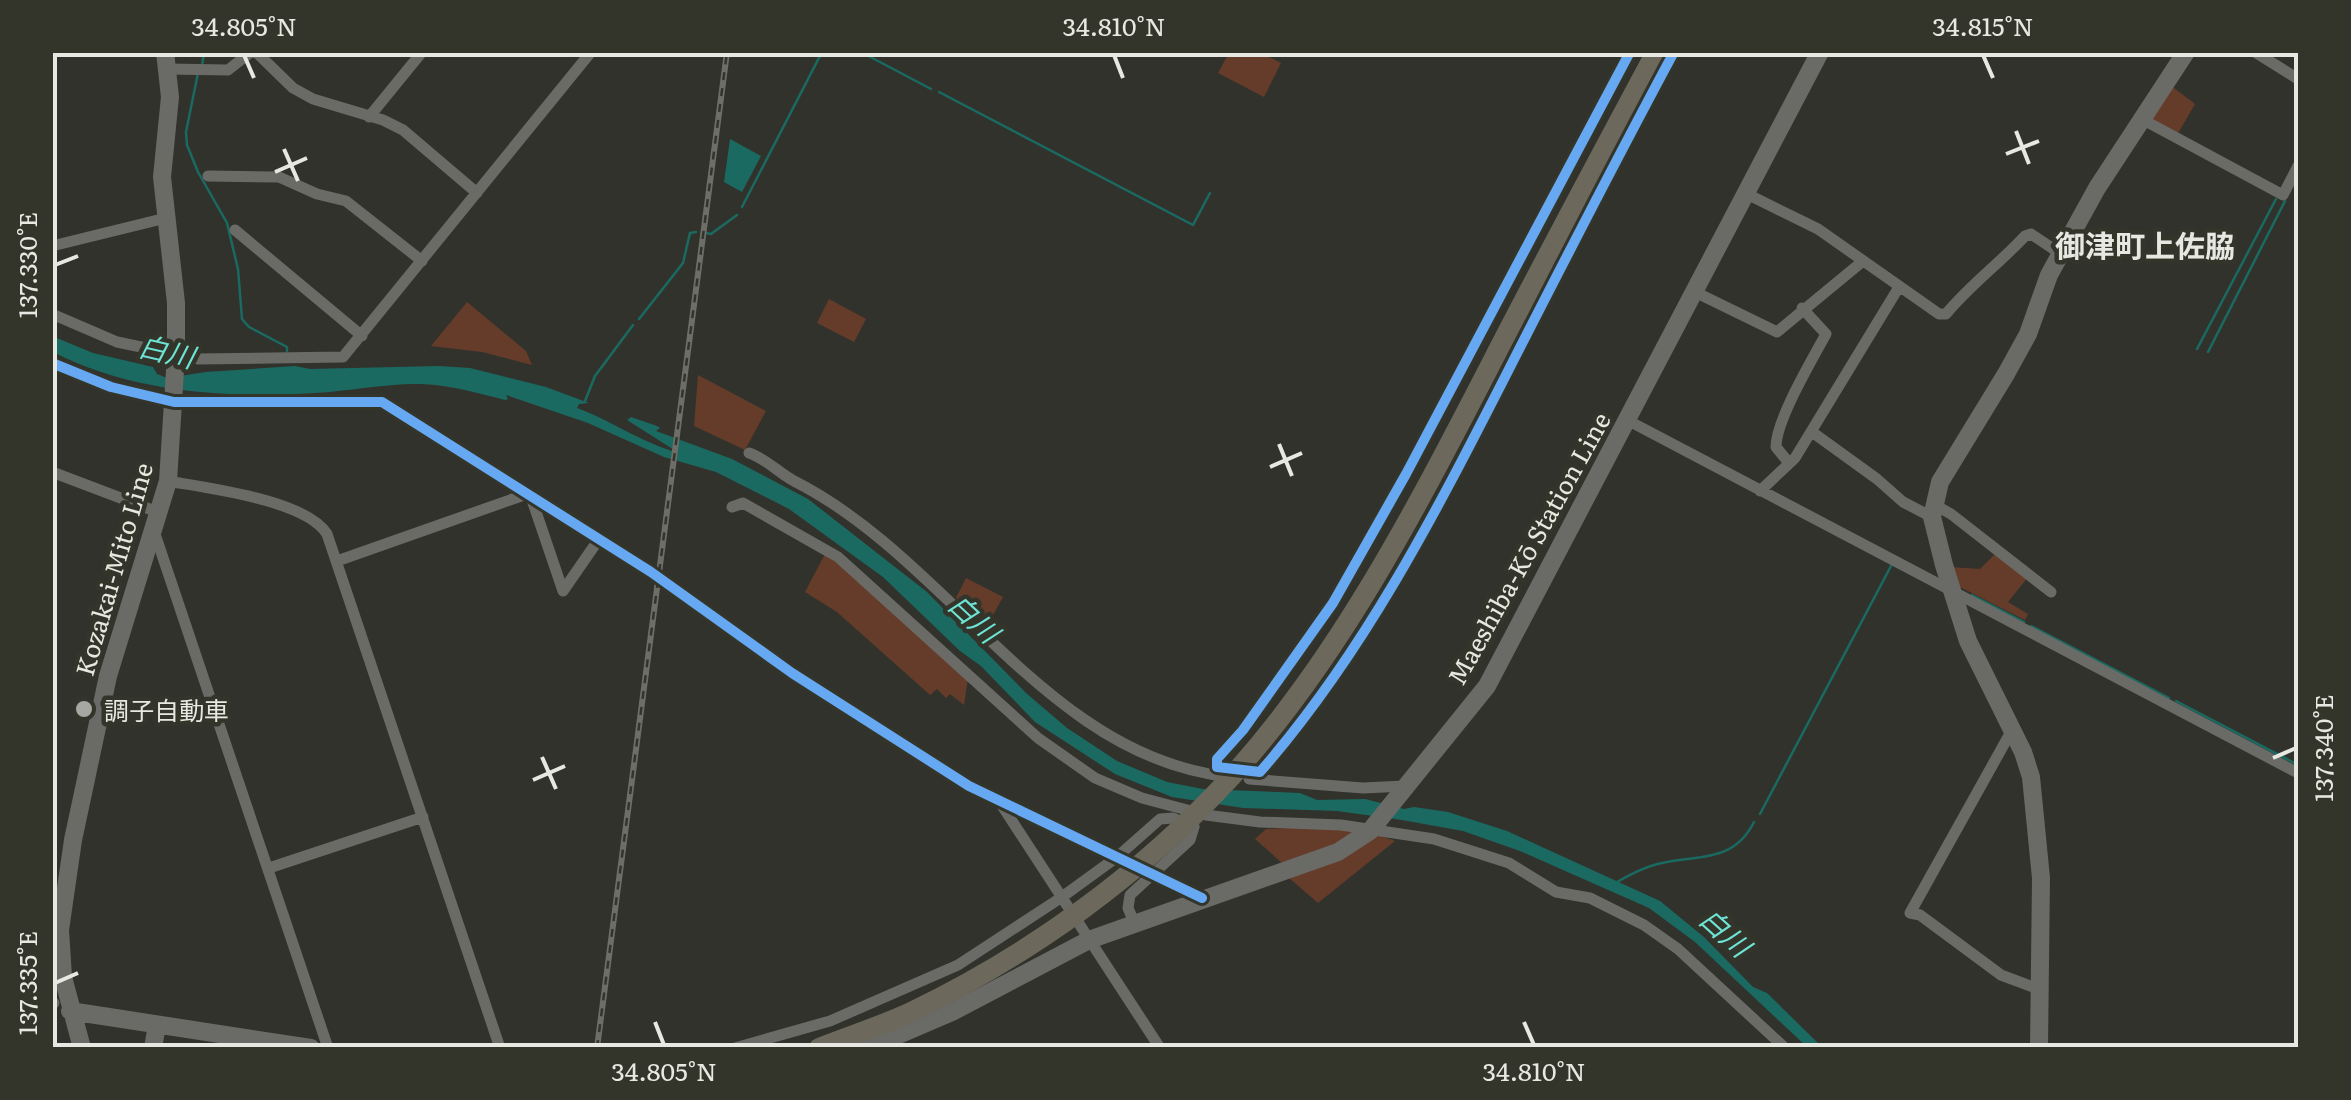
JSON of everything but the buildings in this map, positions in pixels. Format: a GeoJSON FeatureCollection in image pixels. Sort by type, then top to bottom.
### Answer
{"type":"FeatureCollection","features":[{"type":"Feature","properties":{"kind":"highway"},"geometry":{"type":"LineString","coordinates":[[819,1048],[920,1008],[1063,924],[1124,877],[1232,776],[1296,699],[1370,586],[1660,52]]}},
{"type":"Feature","properties":{"kind":"highway"},"geometry":{"type":"LineString","coordinates":[[840,1048],[947,1001],[1067,930],[1192,825],[1300,705],[1374,591],[1435,485],[1660,52]]}},
{"type":"Feature","properties":{"kind":"main road","name":"Maeshiba-Kō Station Line"},"geometry":{"type":"LineString","coordinates":[[868,1048],[952,1012],[1088,940],[1338,852],[1371,830],[1487,686],[1820,52]]}},
{"type":"Feature","properties":{"kind":"main road"},"geometry":{"type":"LineString","coordinates":[[2040,1048],[2042,878],[2030,777],[2012,730],[1968,641],[1951,590],[1934,511],[1940,482],[2021,347],[2061,254],[2138,122],[2186,52]]}},
{"type":"Feature","properties":{"kind":"main road"},"geometry":{"type":"LineString","coordinates":[[166,61],[169,114],[162,177],[176,303],[174,399]]}},
{"type":"Feature","properties":{"kind":"main road","name":"Kozakai-Mito Line"},"geometry":{"type":"LineString","coordinates":[[82,1048],[59,1006],[60,930],[108,676],[168,481],[174,399]]}},
{"type":"Feature","properties":{"kind":"main road"},"geometry":{"type":"LineString","coordinates":[[59,1006],[311,1048]]}},
{"type":"Feature","properties":{"kind":"main road"},"geometry":{"type":"LineString","coordinates":[[153,1048],[157,1025]]}},
{"type":"Feature","properties":{"kind":"street"},"geometry":{"type":"LineString","coordinates":[[166,61],[193,68],[228,70],[253,52],[293,88],[313,99],[402,130],[477,194]]}},
{"type":"Feature","properties":{"kind":"street"},"geometry":{"type":"LineString","coordinates":[[369,117],[422,52]]}},
{"type":"Feature","properties":{"kind":"street"},"geometry":{"type":"LineString","coordinates":[[52,314],[118,342],[176,357],[343,357],[590,52]]}},
{"type":"Feature","properties":{"kind":"street"},"geometry":{"type":"LineString","coordinates":[[1630,52],[1406,474],[1332,603],[1243,730],[1216,759],[1217,767],[1260,772],[1372,623],[1444,496],[1674,52]]}},
{"type":"Feature","properties":{"kind":"street"},"geometry":{"type":"LineString","coordinates":[[2255,52],[2298,79]]}},
{"type":"Feature","properties":{"kind":"street"},"geometry":{"type":"LineString","coordinates":[[1596,116],[1630,134]]}},
{"type":"Feature","properties":{"kind":"street"},"geometry":{"type":"LineString","coordinates":[[2138,122],[2149,123],[2283,196],[2298,166]]}},
{"type":"Feature","properties":{"kind":"street"},"geometry":{"type":"LineString","coordinates":[[208,176],[279,177],[317,194],[346,201],[422,261]]}},
{"type":"Feature","properties":{"kind":"street"},"geometry":{"type":"LineString","coordinates":[[1745,194],[1818,229],[1939,314],[1946,314],[2025,236],[2031,234],[2061,254]]}},
{"type":"Feature","properties":{"kind":"street"},"geometry":{"type":"LineString","coordinates":[[52,246],[166,218]]}},
{"type":"Feature","properties":{"kind":"street"},"geometry":{"type":"LineString","coordinates":[[235,230],[362,336]]}},
{"type":"Feature","properties":{"kind":"street"},"geometry":{"type":"LineString","coordinates":[[1695,292],[1777,332],[1863,260]]}},
{"type":"Feature","properties":{"kind":"street"},"geometry":{"type":"LineString","coordinates":[[1760,491],[1789,463],[1812,432],[1899,287]]}},
{"type":"Feature","properties":{"kind":"street"},"geometry":{"type":"LineString","coordinates":[[1789,463],[1776,447],[1777,436],[1826,334],[1802,308]]}},
{"type":"Feature","properties":{"kind":"street"},"geometry":{"type":"LineString","coordinates":[[1475,342],[1513,361]]}},
{"type":"Feature","properties":{"kind":"street"},"geometry":{"type":"LineString","coordinates":[[52,364],[111,387],[174,399],[382,402],[599,539],[792,673],[969,786],[1202,898]]}},
{"type":"Feature","properties":{"kind":"street"},"geometry":{"type":"LineString","coordinates":[[1626,420],[2298,773]]}},
{"type":"Feature","properties":{"kind":"street"},"geometry":{"type":"LineString","coordinates":[[1812,432],[1878,478],[1903,502],[1934,511],[1978,534],[2051,592]]}},
{"type":"Feature","properties":{"kind":"street"},"geometry":{"type":"LineString","coordinates":[[749,454],[877,534],[1075,715],[1117,742],[1156,761],[1210,775],[1403,789]]}},
{"type":"Feature","properties":{"kind":"street"},"geometry":{"type":"LineString","coordinates":[[52,472],[157,522],[328,1048]]}},
{"type":"Feature","properties":{"kind":"street"},"geometry":{"type":"LineString","coordinates":[[1406,474],[1444,496]]}},
{"type":"Feature","properties":{"kind":"street"},"geometry":{"type":"LineString","coordinates":[[168,481],[250,496],[316,522],[327,534],[500,1048]]}},
{"type":"Feature","properties":{"kind":"street"},"geometry":{"type":"LineString","coordinates":[[529,495],[563,591],[599,539]]}},
{"type":"Feature","properties":{"kind":"street"},"geometry":{"type":"LineString","coordinates":[[337,562],[529,495]]}},
{"type":"Feature","properties":{"kind":"street"},"geometry":{"type":"LineString","coordinates":[[732,507],[743,502],[838,557],[1038,738],[1095,778],[1142,798],[1206,815],[1260,822],[1341,824],[1434,839],[1509,864],[1556,892],[1590,898],[1644,925],[1678,949],[1785,1048]]}},
{"type":"Feature","properties":{"kind":"street"},"geometry":{"type":"LineString","coordinates":[[1332,603],[1372,623]]}},
{"type":"Feature","properties":{"kind":"street"},"geometry":{"type":"LineString","coordinates":[[1243,730],[1280,750]]}},
{"type":"Feature","properties":{"kind":"street"},"geometry":{"type":"LineString","coordinates":[[2012,730],[1910,912],[1920,915],[2000,975],[2041,990]]}},
{"type":"Feature","properties":{"kind":"street"},"geometry":{"type":"LineString","coordinates":[[1000,802],[1160,1048]]}},
{"type":"Feature","properties":{"kind":"street"},"geometry":{"type":"LineString","coordinates":[[268,868],[422,817]]}},
{"type":"Feature","properties":{"kind":"street"},"geometry":{"type":"LineString","coordinates":[[734,1048],[830,1021],[958,965],[1117,857],[1160,818],[1172,818],[1194,827],[1190,840],[1130,895],[1128,908],[1134,922]]}},
{"type":"Feature","properties":{"kind":"street"},"geometry":{"type":"LineString","coordinates":[[830,1021],[840,1048]]}},
{"type":"Feature","properties":{"kind":"shaded area"},"geometry":{"type":"Polygon","coordinates":[[[1229,53],[1261,53],[1281,63],[1264,97],[1218,73],[1229,53]]]}},
{"type":"Feature","properties":{"kind":"shaded area"},"geometry":{"type":"Polygon","coordinates":[[[2170,85],[2195,104],[2177,135],[2150,117],[2170,85]]]}},
{"type":"Feature","properties":{"kind":"shaded area"},"geometry":{"type":"Polygon","coordinates":[[[829,299],[866,319],[854,342],[817,323],[829,299]]]}},
{"type":"Feature","properties":{"kind":"shaded area"},"geometry":{"type":"Polygon","coordinates":[[[467,302],[526,351],[532,365],[482,352],[431,346],[467,302]]]}},
{"type":"Feature","properties":{"kind":"shaded area"},"geometry":{"type":"Polygon","coordinates":[[[698,375],[766,411],[745,450],[694,426],[698,375]]]}},
{"type":"Feature","properties":{"kind":"shaded area"},"geometry":{"type":"Polygon","coordinates":[[[1996,553],[2028,577],[2008,602],[2028,614],[2025,620],[1954,584],[1949,567],[1980,569],[1996,553]]]}},
{"type":"Feature","properties":{"kind":"shaded area"},"geometry":{"type":"Polygon","coordinates":[[[825,554],[868,587],[968,678],[964,705],[950,694],[946,698],[937,689],[930,695],[837,612],[805,592],[825,554]]]}},
{"type":"Feature","properties":{"kind":"shaded area"},"geometry":{"type":"Polygon","coordinates":[[[966,578],[1003,597],[987,626],[956,598],[966,578]]]}},
{"type":"Feature","properties":{"kind":"shaded area"},"geometry":{"type":"Polygon","coordinates":[[[1342,826],[1357,831],[1343,841],[1282,863],[1255,839],[1266,829],[1342,826]]]}},
{"type":"Feature","properties":{"kind":"shaded area"},"geometry":{"type":"Polygon","coordinates":[[[1375,834],[1395,841],[1318,903],[1288,877],[1354,852],[1375,834]]]}},
{"type":"Feature","properties":{"kind":"water"},"geometry":{"type":"Polygon","coordinates":[[[730,139],[761,156],[742,192],[724,182],[730,139]]]}},
{"type":"Feature","properties":{"kind":"water"},"geometry":{"type":"Polygon","coordinates":[[[52,336],[93,353],[153,367],[157,374],[167,378],[295,366],[470,368],[546,387],[589,403],[577,408],[679,453],[627,420],[631,417],[657,426],[660,428],[656,431],[732,459],[808,499],[927,592],[1026,693],[1067,728],[1117,761],[1167,782],[1203,789],[1300,793],[1317,800],[1365,799],[1404,809],[1448,812],[1507,831],[1660,901],[1704,937],[1753,987],[1767,993],[1822,1047],[1807,1047],[1695,942],[1649,908],[1520,851],[1463,831],[1402,820],[1337,811],[1243,808],[1172,797],[1115,774],[1035,722],[981,666],[960,651],[883,577],[789,509],[716,472],[664,457],[588,423],[506,395],[505,400],[422,384],[281,394],[181,390],[84,366],[53,352],[52,336]]]}},
{"type":"Feature","properties":{"kind":"waterway"},"geometry":{"type":"LineString","coordinates":[[202,66],[204,52]]}},
{"type":"Feature","properties":{"kind":"waterway"},"geometry":{"type":"LineString","coordinates":[[742,207],[822,52]]}},
{"type":"Feature","properties":{"kind":"waterway"},"geometry":{"type":"LineString","coordinates":[[861,52],[931,89]]}},
{"type":"Feature","properties":{"kind":"waterway"},"geometry":{"type":"LineString","coordinates":[[198,73],[187,145],[227,223],[238,269],[242,319],[249,327],[287,347],[287,351]]}},
{"type":"Feature","properties":{"kind":"waterway"},"geometry":{"type":"LineString","coordinates":[[939,92],[1193,225],[1210,193]]}},
{"type":"Feature","properties":{"kind":"waterway"},"geometry":{"type":"LineString","coordinates":[[2197,349],[2276,199]]}},
{"type":"Feature","properties":{"kind":"waterway"},"geometry":{"type":"LineString","coordinates":[[2208,352],[2285,201]]}},
{"type":"Feature","properties":{"kind":"waterway"},"geometry":{"type":"LineString","coordinates":[[706,233],[711,234],[737,215]]}},
{"type":"Feature","properties":{"kind":"waterway"},"geometry":{"type":"LineString","coordinates":[[639,319],[683,263],[690,233],[696,232]]}},
{"type":"Feature","properties":{"kind":"waterway"},"geometry":{"type":"LineString","coordinates":[[585,401],[595,376],[633,325]]}},
{"type":"Feature","properties":{"kind":"waterway"},"geometry":{"type":"LineString","coordinates":[[1760,814],[1891,566]]}},
{"type":"Feature","properties":{"kind":"waterway"},"geometry":{"type":"LineString","coordinates":[[1972,595],[2024,622]]}},
{"type":"Feature","properties":{"kind":"waterway"},"geometry":{"type":"LineString","coordinates":[[2031,626],[2169,698]]}},
{"type":"Feature","properties":{"kind":"waterway"},"geometry":{"type":"LineString","coordinates":[[2176,701],[2298,765]]}},
{"type":"Feature","properties":{"kind":"waterway"},"geometry":{"type":"LineString","coordinates":[[1617,882],[1656,864],[1715,855],[1737,844],[1754,822]]}},
{"type":"Feature","properties":{"kind":"railway"},"geometry":{"type":"LineString","coordinates":[[597,1048],[727,52]]}},
{"type":"Feature","properties":{"kind":"cycle path"},"geometry":{"type":"LineString","coordinates":[[1630,52],[1406,474],[1333,603],[1243,730],[1217,759],[1217,767],[1260,772],[1364,632],[1451,481],[1674,52]]}},
{"type":"Feature","properties":{"kind":"cycle path"},"geometry":{"type":"LineString","coordinates":[[52,363],[111,387],[174,402],[382,402],[651,572],[792,673],[969,786],[1202,898]]}},
{"type":"Feature","properties":{"kind":"place","name":"調子自動車"},"geometry":{"type":"Point","coordinates":[84,709]}},
{"type":"Feature","properties":{"kind":"district","name":"御津町上佐脇"},"geometry":{"type":"Point","coordinates":[2145,244]}},
{"type":"Feature","properties":{"kind":"water label","name":"白川"},"geometry":{"type":"Point","coordinates":[167,350]}},
{"type":"Feature","properties":{"kind":"water label","name":"白川"},"geometry":{"type":"Point","coordinates":[975,617]}},
{"type":"Feature","properties":{"kind":"water label","name":"白川"},"geometry":{"type":"Point","coordinates":[1726,931]}}]}
